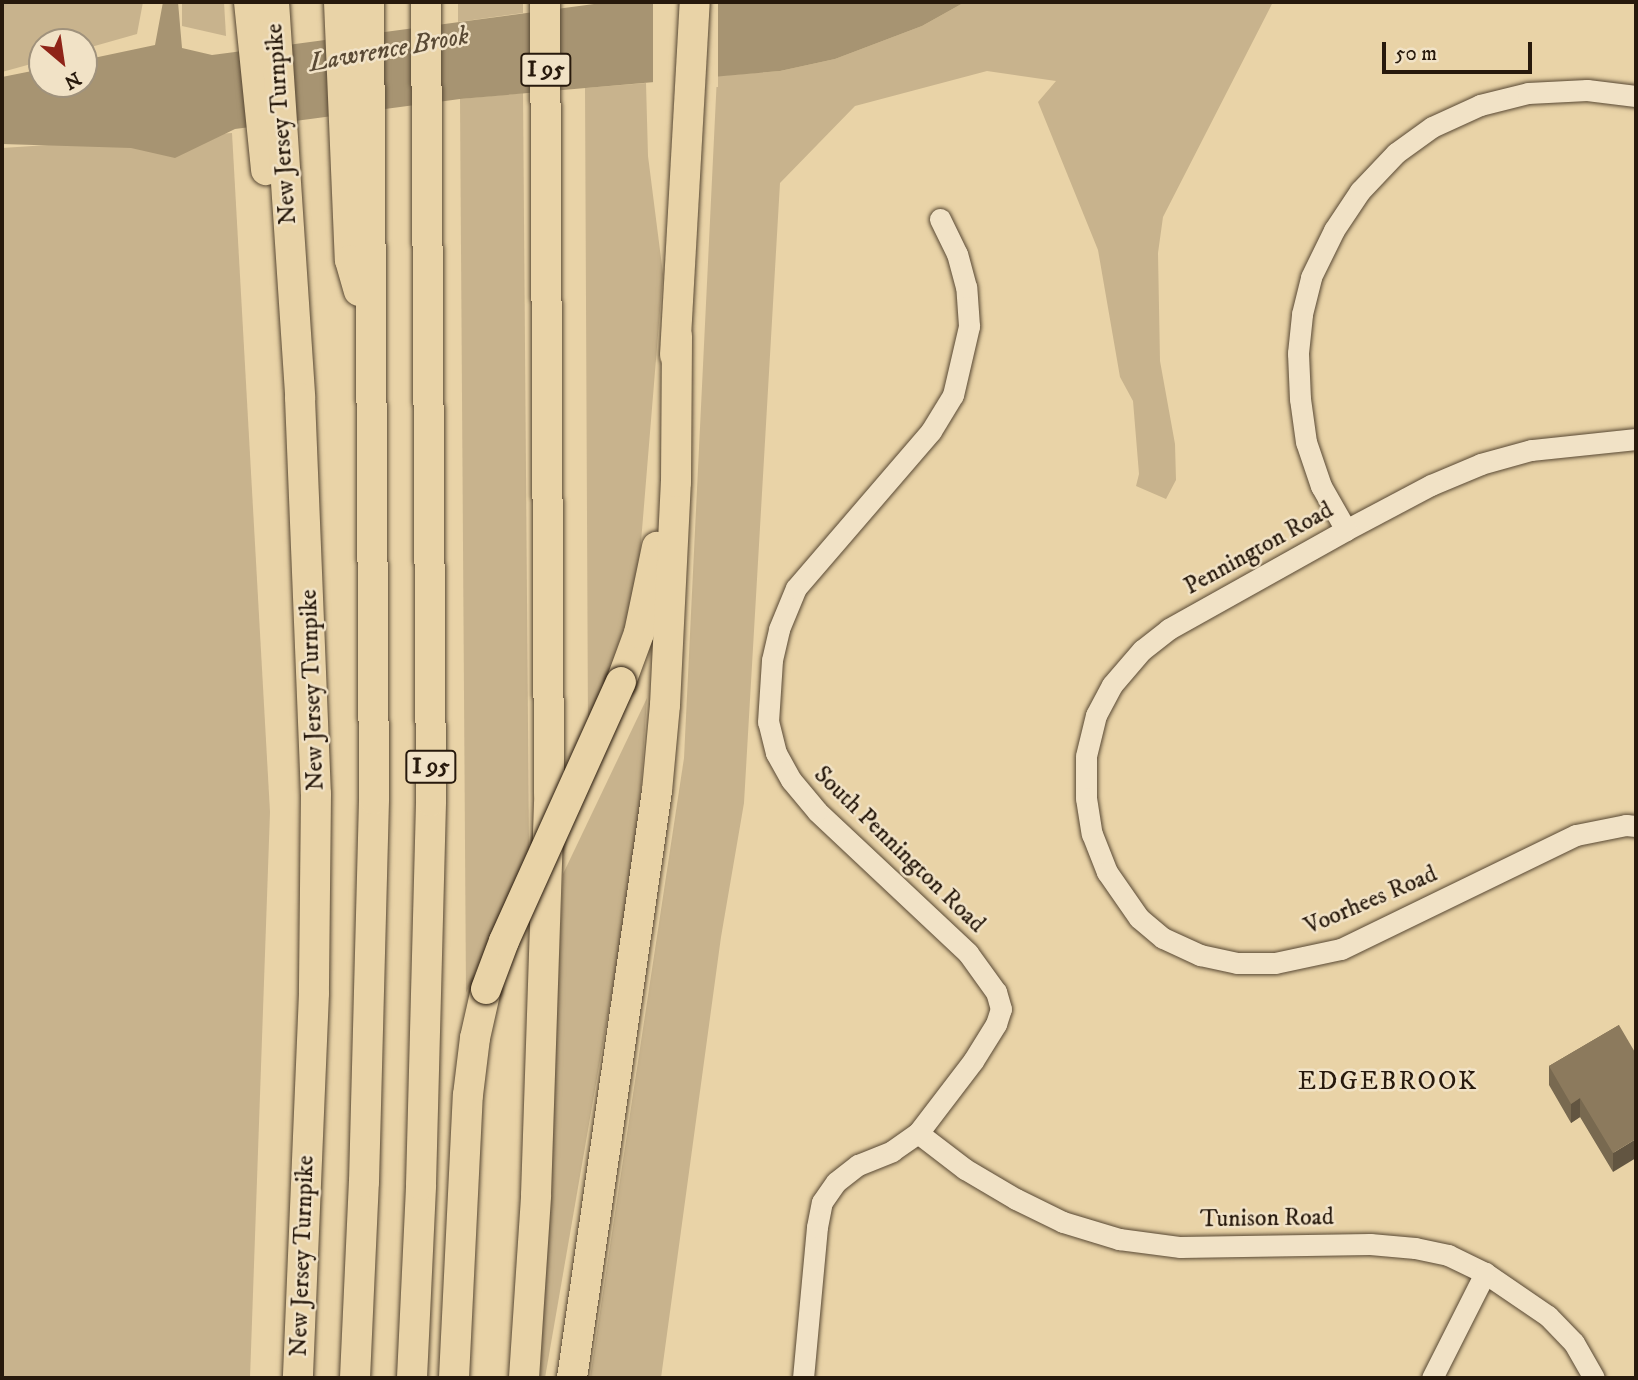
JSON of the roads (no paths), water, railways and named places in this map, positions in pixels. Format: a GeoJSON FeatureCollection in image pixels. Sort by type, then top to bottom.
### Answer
{"type":"FeatureCollection","features":[{"type":"Feature","properties":{"kind":"highway"},"geometry":{"type":"LineString","coordinates":[[249,2],[276,177]]}},
{"type":"Feature","properties":{"kind":"highway","name":"New Jersey Turnpike"},"geometry":{"type":"LineString","coordinates":[[274,2],[276,177],[299,398],[317,794],[314,993],[298,1378]]}},
{"type":"Feature","properties":{"kind":"highway"},"geometry":{"type":"LineString","coordinates":[[339,2],[357,166]]}},
{"type":"Feature","properties":{"kind":"highway","name":"I 95"},"geometry":{"type":"LineString","coordinates":[[355,1378],[365,1154],[374,812],[373,343],[357,166],[369,2]]}},
{"type":"Feature","properties":{"kind":"highway","name":"I 95"},"geometry":{"type":"LineString","coordinates":[[412,1378],[422,1171],[431,801],[426,2]]}},
{"type":"Feature","properties":{"kind":"highway","name":"I 95"},"geometry":{"type":"LineString","coordinates":[[524,1378],[537,1181],[549,793],[545,2]]}},
{"type":"Feature","properties":{"kind":"highway"},"geometry":{"type":"LineString","coordinates":[[454,1378],[468,1095],[475,1038],[486,989],[504,941],[621,682],[639,633],[656,555],[677,336],[695,2]]}},
{"type":"Feature","properties":{"kind":"highway"},"geometry":{"type":"LineString","coordinates":[[572,1378],[657,791],[666,705],[676,482],[677,336]]}},
{"type":"Feature","properties":{"kind":"street"},"geometry":{"type":"LineString","coordinates":[[1346,530],[1321,486],[1306,442],[1300,399],[1298,353],[1301,314],[1311,277],[1335,230],[1360,191],[1396,153],[1432,127],[1480,105],[1528,93],[1587,90],[1636,96]]}},
{"type":"Feature","properties":{"kind":"street","name":"South Pennington Road"},"geometry":{"type":"LineString","coordinates":[[803,1378],[817,1227],[822,1202],[836,1182],[858,1165],[892,1151],[918,1133],[973,1061],[996,1024],[1001,1009],[996,992],[968,953],[817,811],[791,780],[776,753],[768,722],[772,660],[779,629],[796,588],[931,431],[953,395],[969,326],[966,287],[957,254],[940,219]]}},
{"type":"Feature","properties":{"kind":"street","name":"Pennington Road"},"geometry":{"type":"LineString","coordinates":[[1107,872],[1091,834],[1086,798],[1086,755],[1096,715],[1112,685],[1142,650],[1169,629],[1431,485],[1481,464],[1531,450],[1636,439]]}},
{"type":"Feature","properties":{"kind":"street","name":"Voorhees Road"},"geometry":{"type":"LineString","coordinates":[[1107,872],[1139,918],[1163,938],[1200,954],[1237,963],[1275,963],[1341,949],[1577,835],[1626,825],[1636,826]]}},
{"type":"Feature","properties":{"kind":"street","name":"Tunison Road"},"geometry":{"type":"LineString","coordinates":[[918,1133],[965,1169],[1016,1199],[1063,1222],[1119,1239],[1180,1247],[1392,1246],[1448,1255],[1485,1273],[1548,1315],[1574,1343],[1594,1378]]}},
{"type":"Feature","properties":{"kind":"street"},"geometry":{"type":"LineString","coordinates":[[1432,1378],[1485,1273]]}},
{"type":"Feature","properties":{"kind":"water","name":"Lawrence Brook"},"geometry":{"type":"Polygon","coordinates":[[[163,2],[178,2],[182,48],[212,55],[609,2],[965,2],[922,26],[835,59],[780,71],[460,99],[235,129],[175,158],[131,148],[2,144],[2,77],[28,72],[28,98],[98,98],[98,57],[155,45],[163,2]]]}},
{"type":"Feature","properties":{"kind":"district","name":"EDGEBROOK"},"geometry":{"type":"Point","coordinates":[1388,1082]}}]}
